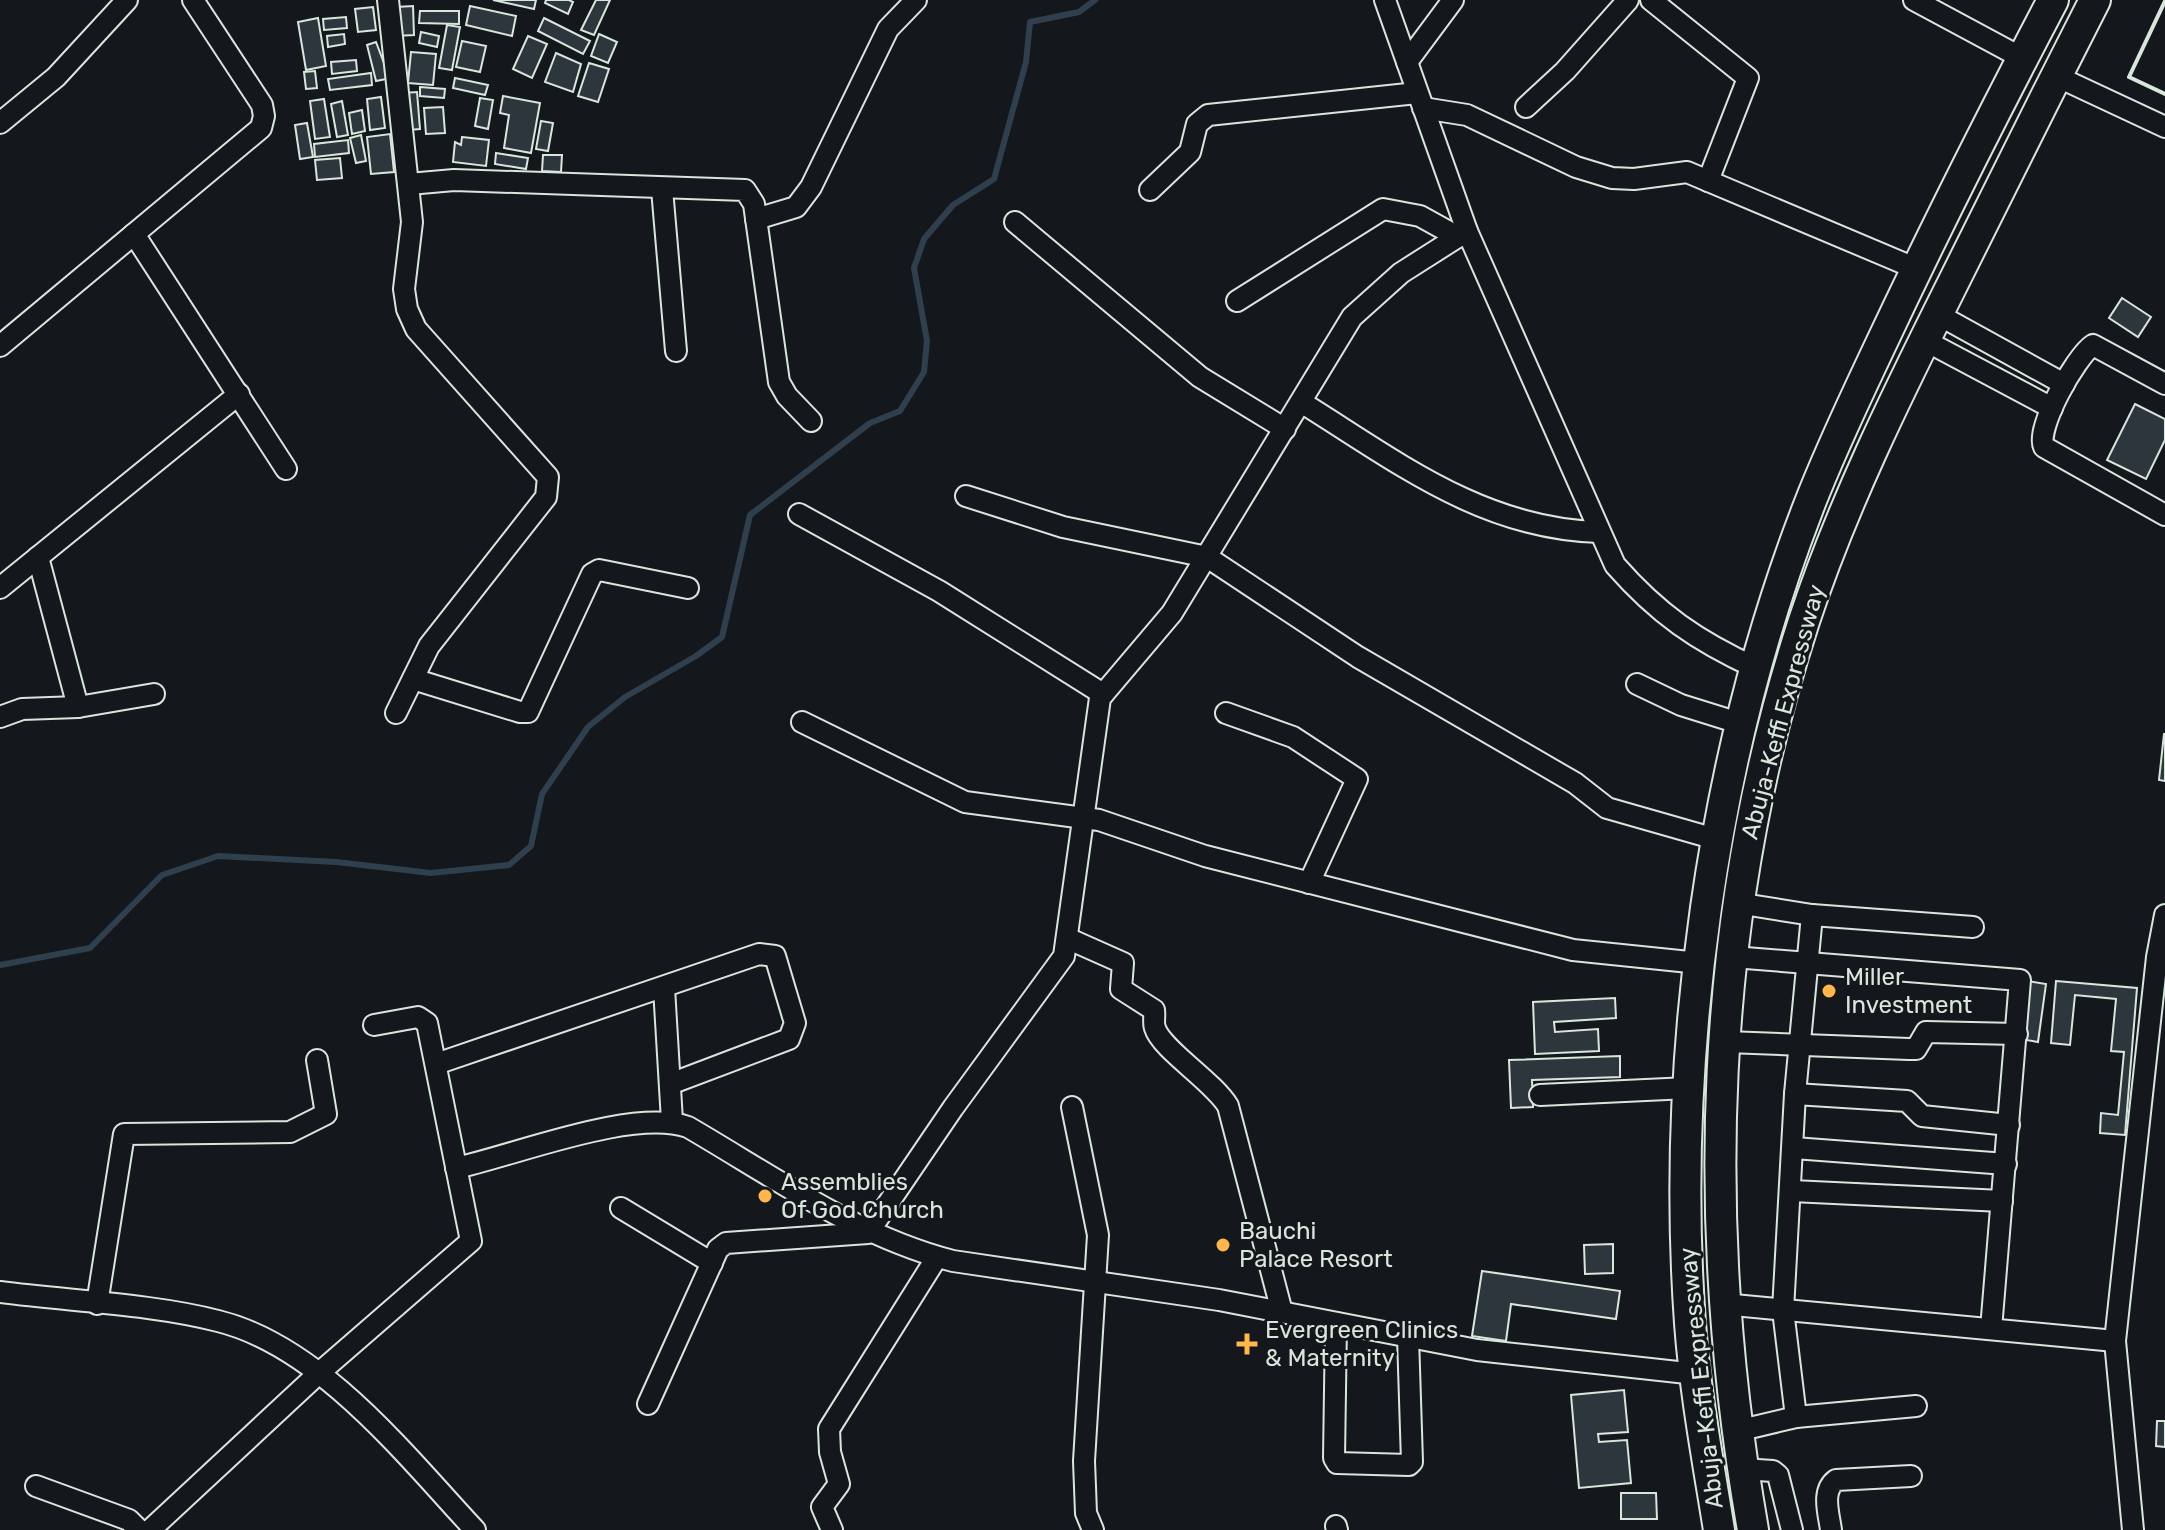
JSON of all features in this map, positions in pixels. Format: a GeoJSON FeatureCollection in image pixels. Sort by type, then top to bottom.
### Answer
{"type":"FeatureCollection","features":[{"type":"Feature","properties":{"kind":"highway","name":"Abuja-Keffi Expressway"},"geometry":{"type":"LineString","coordinates":[[1719,1530],[1696,1374],[1685,1234],[1689,1079],[1699,963],[1742,724],[1756,668],[1809,505],[1917,269],[2053,0]]}},
{"type":"Feature","properties":{"kind":"highway","name":"Abuja-Keffi Expressway"},"geometry":{"type":"LineString","coordinates":[[1753,1530],[1742,1469],[1723,1304],[1718,1188],[1737,903],[1762,769],[1804,622],[1862,472],[2095,0]]}},
{"type":"Feature","properties":{"kind":"highway"},"geometry":{"type":"LineString","coordinates":[[1694,997],[1703,1003],[1730,1003]]}},
{"type":"Feature","properties":{"kind":"highway"},"geometry":{"type":"LineString","coordinates":[[1689,1079],[1708,1067],[1724,1074]]}},
{"type":"Feature","properties":{"kind":"street"},"geometry":{"type":"LineString","coordinates":[[0,123],[56,77],[127,0]]}},
{"type":"Feature","properties":{"kind":"street"},"geometry":{"type":"LineString","coordinates":[[0,346],[261,128],[264,116],[262,105],[193,0]]}},
{"type":"Feature","properties":{"kind":"street"},"geometry":{"type":"LineString","coordinates":[[388,0],[412,222],[404,289],[407,309],[416,329],[548,477],[550,485],[546,497],[429,646],[396,713]]}},
{"type":"Feature","properties":{"kind":"street"},"geometry":{"type":"LineString","coordinates":[[756,219],[796,207],[811,187],[888,29],[916,0]]}},
{"type":"Feature","properties":{"kind":"street"},"geometry":{"type":"LineString","coordinates":[[1385,0],[1463,234],[1615,565],[1651,606],[1710,647],[1756,668]]}},
{"type":"Feature","properties":{"kind":"street"},"geometry":{"type":"LineString","coordinates":[[1407,62],[1453,0]]}},
{"type":"Feature","properties":{"kind":"street"},"geometry":{"type":"LineString","coordinates":[[1526,107],[1565,71],[1628,0]]}},
{"type":"Feature","properties":{"kind":"street"},"geometry":{"type":"LineString","coordinates":[[1651,0],[1748,78],[1708,181]]}},
{"type":"Feature","properties":{"kind":"street"},"geometry":{"type":"LineString","coordinates":[[1914,0],[2022,58]]}},
{"type":"Feature","properties":{"kind":"street"},"geometry":{"type":"LineString","coordinates":[[2056,76],[2165,127]]}},
{"type":"Feature","properties":{"kind":"street"},"geometry":{"type":"LineString","coordinates":[[1150,190],[1190,152],[1197,124],[1208,115],[1420,101],[1467,115],[1566,163],[1612,178],[1634,179],[1687,172],[1917,269]]}},
{"type":"Feature","properties":{"kind":"street"},"geometry":{"type":"LineString","coordinates":[[409,184],[454,180],[745,190],[752,195],[779,382],[787,396],[811,421]]}},
{"type":"Feature","properties":{"kind":"street"},"geometry":{"type":"LineString","coordinates":[[662,189],[676,351]]}},
{"type":"Feature","properties":{"kind":"street"},"geometry":{"type":"LineString","coordinates":[[1237,301],[1383,209],[1420,216],[1463,234]]}},
{"type":"Feature","properties":{"kind":"street"},"geometry":{"type":"LineString","coordinates":[[1015,222],[1200,377],[1285,429]]}},
{"type":"Feature","properties":{"kind":"street"},"geometry":{"type":"LineString","coordinates":[[134,234],[286,469]]}},
{"type":"Feature","properties":{"kind":"street"},"geometry":{"type":"LineString","coordinates":[[868,1233],[953,1108],[1064,956],[1069,939],[1096,711],[1103,694],[1172,613],[1352,317],[1401,273],[1463,234]]}},
{"type":"Feature","properties":{"kind":"street"},"geometry":{"type":"LineString","coordinates":[[1931,327],[2064,384]]}},
{"type":"Feature","properties":{"kind":"street"},"geometry":{"type":"LineString","coordinates":[[1931,327],[2052,408]]}},
{"type":"Feature","properties":{"kind":"street"},"geometry":{"type":"LineString","coordinates":[[2165,384],[2093,345],[2064,384],[2041,437],[2044,447],[2165,515]]}},
{"type":"Feature","properties":{"kind":"street"},"geometry":{"type":"LineString","coordinates":[[0,588],[239,394]]}},
{"type":"Feature","properties":{"kind":"street"},"geometry":{"type":"LineString","coordinates":[[1301,402],[1450,495],[1557,531],[1599,532]]}},
{"type":"Feature","properties":{"kind":"street"},"geometry":{"type":"LineString","coordinates":[[966,496],[1063,527],[1207,557],[1358,657],[1562,775],[1607,808],[1719,840]]}},
{"type":"Feature","properties":{"kind":"street"},"geometry":{"type":"LineString","coordinates":[[799,514],[939,591],[1103,694]]}},
{"type":"Feature","properties":{"kind":"street"},"geometry":{"type":"LineString","coordinates":[[38,557],[78,707]]}},
{"type":"Feature","properties":{"kind":"street"},"geometry":{"type":"LineString","coordinates":[[413,679],[528,712],[592,574],[599,570],[688,588]]}},
{"type":"Feature","properties":{"kind":"street"},"geometry":{"type":"LineString","coordinates":[[1637,684],[1681,705],[1742,724]]}},
{"type":"Feature","properties":{"kind":"street"},"geometry":{"type":"LineString","coordinates":[[0,717],[22,709],[78,707],[154,694]]}},
{"type":"Feature","properties":{"kind":"street"},"geometry":{"type":"LineString","coordinates":[[1226,713],[1293,737],[1357,779],[1309,883]]}},
{"type":"Feature","properties":{"kind":"street"},"geometry":{"type":"LineString","coordinates":[[802,722],[965,802],[1083,818],[1309,883],[1573,950],[1699,963]]}},
{"type":"Feature","properties":{"kind":"street"},"geometry":{"type":"LineString","coordinates":[[1737,903],[1812,915],[1973,927]]}},
{"type":"Feature","properties":{"kind":"street"},"geometry":{"type":"LineString","coordinates":[[1796,1417],[1783,1310],[1795,1094],[1812,915]]}},
{"type":"Feature","properties":{"kind":"street"},"geometry":{"type":"LineString","coordinates":[[2133,1530],[2115,1341],[2157,957],[2165,915]]}},
{"type":"Feature","properties":{"kind":"street"},"geometry":{"type":"LineString","coordinates":[[1069,939],[1123,963],[1121,989],[1149,1004],[1154,1010],[1154,1026],[1161,1039],[1223,1098],[1282,1312]]}},
{"type":"Feature","properties":{"kind":"street"},"geometry":{"type":"LineString","coordinates":[[436,1064],[759,954],[775,956],[795,1023],[789,1039],[670,1084]]}},
{"type":"Feature","properties":{"kind":"street"},"geometry":{"type":"LineString","coordinates":[[1733,957],[2015,978],[2022,985],[1991,1329]]}},
{"type":"Feature","properties":{"kind":"street"},"geometry":{"type":"LineString","coordinates":[[664,988],[672,1121]]}},
{"type":"Feature","properties":{"kind":"street"},"geometry":{"type":"LineString","coordinates":[[150,1530],[319,1373],[471,1241],[425,1019],[418,1017],[374,1025]]}},
{"type":"Feature","properties":{"kind":"street"},"geometry":{"type":"LineString","coordinates":[[1727,1042],[1916,1049],[1926,1032],[2017,1034]]}},
{"type":"Feature","properties":{"kind":"street"},"geometry":{"type":"LineString","coordinates":[[97,1304],[124,1134],[290,1132],[326,1114],[317,1060]]}},
{"type":"Feature","properties":{"kind":"street"},"geometry":{"type":"LineString","coordinates":[[1540,1095],[1689,1079]]}},
{"type":"Feature","properties":{"kind":"street"},"geometry":{"type":"LineString","coordinates":[[1795,1094],[1907,1101],[1922,1116],[2009,1125]]}},
{"type":"Feature","properties":{"kind":"street"},"geometry":{"type":"LineString","coordinates":[[1072,1107],[1098,1235],[1084,1461],[1086,1513],[1093,1530]]}},
{"type":"Feature","properties":{"kind":"street"},"geometry":{"type":"LineString","coordinates":[[456,1168],[652,1121],[672,1121],[688,1127],[868,1233],[911,1251],[1282,1312],[1477,1350],[1696,1374]]}},
{"type":"Feature","properties":{"kind":"street"},"geometry":{"type":"LineString","coordinates":[[1794,1148],[2006,1164]]}},
{"type":"Feature","properties":{"kind":"street"},"geometry":{"type":"LineString","coordinates":[[1792,1191],[2002,1201]]}},
{"type":"Feature","properties":{"kind":"street"},"geometry":{"type":"LineString","coordinates":[[621,1208],[712,1263]]}},
{"type":"Feature","properties":{"kind":"street"},"geometry":{"type":"LineString","coordinates":[[648,1404],[718,1249],[726,1243],[868,1233]]}},
{"type":"Feature","properties":{"kind":"street"},"geometry":{"type":"LineString","coordinates":[[832,1530],[822,1507],[839,1484],[830,1452],[829,1429],[937,1257]]}},
{"type":"Feature","properties":{"kind":"street"},"geometry":{"type":"LineString","coordinates":[[0,1292],[222,1321],[286,1351],[338,1386],[475,1530]]}},
{"type":"Feature","properties":{"kind":"street"},"geometry":{"type":"LineString","coordinates":[[1723,1304],[2115,1341]]}},
{"type":"Feature","properties":{"kind":"street"},"geometry":{"type":"LineString","coordinates":[[1336,1323],[1334,1458],[1337,1463],[1409,1465],[1412,1462],[1408,1337]]}},
{"type":"Feature","properties":{"kind":"street"},"geometry":{"type":"LineString","coordinates":[[1737,1431],[1796,1417],[1916,1406]]}},
{"type":"Feature","properties":{"kind":"street"},"geometry":{"type":"LineString","coordinates":[[1742,1469],[1776,1473],[1792,1530]]}},
{"type":"Feature","properties":{"kind":"street"},"geometry":{"type":"LineString","coordinates":[[1831,1530],[1827,1492],[1830,1483],[1836,1480],[1911,1476]]}},
{"type":"Feature","properties":{"kind":"street"},"geometry":{"type":"LineString","coordinates":[[36,1486],[129,1520],[139,1530]]}},
{"type":"Feature","properties":{"kind":"building"},"geometry":{"type":"Polygon","coordinates":[[[493,0],[536,0],[534,9],[493,0]]]}},
{"type":"Feature","properties":{"kind":"building"},"geometry":{"type":"Polygon","coordinates":[[[546,0],[573,2],[568,14],[545,3],[546,0]]]}},
{"type":"Feature","properties":{"kind":"building"},"geometry":{"type":"Polygon","coordinates":[[[596,0],[610,0],[594,35],[581,30],[596,0]]]}},
{"type":"Feature","properties":{"kind":"building"},"geometry":{"type":"Polygon","coordinates":[[[413,6],[414,35],[396,36],[396,7],[413,6]]]}},
{"type":"Feature","properties":{"kind":"building"},"geometry":{"type":"Polygon","coordinates":[[[470,6],[516,16],[512,36],[466,25],[470,6]]]}},
{"type":"Feature","properties":{"kind":"building"},"geometry":{"type":"Polygon","coordinates":[[[373,7],[376,30],[358,32],[355,9],[373,7]]]}},
{"type":"Feature","properties":{"kind":"building"},"geometry":{"type":"Polygon","coordinates":[[[420,11],[459,11],[459,24],[419,23],[420,11]]]}},
{"type":"Feature","properties":{"kind":"building"},"geometry":{"type":"Polygon","coordinates":[[[346,17],[347,28],[324,30],[323,19],[346,17]]]}},
{"type":"Feature","properties":{"kind":"building"},"geometry":{"type":"Polygon","coordinates":[[[318,18],[326,66],[306,70],[298,22],[318,18]]]}},
{"type":"Feature","properties":{"kind":"building"},"geometry":{"type":"Polygon","coordinates":[[[544,18],[590,41],[583,54],[538,31],[544,18]]]}},
{"type":"Feature","properties":{"kind":"building"},"geometry":{"type":"Polygon","coordinates":[[[447,25],[460,27],[452,70],[439,68],[447,25]]]}},
{"type":"Feature","properties":{"kind":"building"},"geometry":{"type":"Polygon","coordinates":[[[421,32],[439,36],[437,47],[419,43],[421,32]]]}},
{"type":"Feature","properties":{"kind":"building"},"geometry":{"type":"Polygon","coordinates":[[[344,34],[345,44],[328,47],[327,36],[344,34]]]}},
{"type":"Feature","properties":{"kind":"building"},"geometry":{"type":"Polygon","coordinates":[[[599,34],[617,42],[608,63],[591,56],[599,34]]]}},
{"type":"Feature","properties":{"kind":"building"},"geometry":{"type":"Polygon","coordinates":[[[528,36],[547,44],[532,78],[513,69],[528,36]]]}},
{"type":"Feature","properties":{"kind":"building"},"geometry":{"type":"Polygon","coordinates":[[[462,41],[486,46],[480,72],[456,67],[462,41]]]}},
{"type":"Feature","properties":{"kind":"building"},"geometry":{"type":"Polygon","coordinates":[[[376,42],[391,78],[376,81],[367,45],[376,42]]]}},
{"type":"Feature","properties":{"kind":"building"},"geometry":{"type":"Polygon","coordinates":[[[411,52],[436,54],[433,85],[408,83],[411,52]]]}},
{"type":"Feature","properties":{"kind":"building"},"geometry":{"type":"Polygon","coordinates":[[[556,53],[581,64],[573,92],[545,82],[556,53]]]}},
{"type":"Feature","properties":{"kind":"building"},"geometry":{"type":"Polygon","coordinates":[[[356,60],[357,71],[332,74],[331,62],[356,60]]]}},
{"type":"Feature","properties":{"kind":"building"},"geometry":{"type":"Polygon","coordinates":[[[589,63],[609,69],[598,102],[578,96],[589,63]]]}},
{"type":"Feature","properties":{"kind":"building"},"geometry":{"type":"Polygon","coordinates":[[[315,71],[317,88],[306,89],[304,72],[315,71]]]}},
{"type":"Feature","properties":{"kind":"building"},"geometry":{"type":"Polygon","coordinates":[[[371,73],[372,85],[330,90],[328,79],[371,73]]]}},
{"type":"Feature","properties":{"kind":"building"},"geometry":{"type":"Polygon","coordinates":[[[455,78],[488,85],[485,95],[453,88],[455,78]]]}},
{"type":"Feature","properties":{"kind":"building"},"geometry":{"type":"Polygon","coordinates":[[[420,87],[445,89],[444,98],[420,96],[420,87]]]}},
{"type":"Feature","properties":{"kind":"building"},"geometry":{"type":"Polygon","coordinates":[[[417,92],[420,129],[408,130],[404,93],[417,92]]]}},
{"type":"Feature","properties":{"kind":"building"},"geometry":{"type":"Polygon","coordinates":[[[503,96],[540,103],[531,153],[504,148],[509,115],[500,113],[503,96]]]}},
{"type":"Feature","properties":{"kind":"building"},"geometry":{"type":"Polygon","coordinates":[[[381,97],[385,128],[370,130],[367,99],[381,97]]]}},
{"type":"Feature","properties":{"kind":"building"},"geometry":{"type":"Polygon","coordinates":[[[480,98],[493,100],[488,129],[475,126],[480,98]]]}},
{"type":"Feature","properties":{"kind":"building"},"geometry":{"type":"Polygon","coordinates":[[[324,99],[330,137],[315,139],[310,101],[324,99]]]}},
{"type":"Feature","properties":{"kind":"building"},"geometry":{"type":"Polygon","coordinates":[[[342,101],[348,135],[337,137],[331,104],[342,101]]]}},
{"type":"Feature","properties":{"kind":"building"},"geometry":{"type":"Polygon","coordinates":[[[443,107],[445,133],[426,134],[424,108],[443,107]]]}},
{"type":"Feature","properties":{"kind":"building"},"geometry":{"type":"Polygon","coordinates":[[[362,110],[365,131],[352,134],[349,113],[362,110]]]}},
{"type":"Feature","properties":{"kind":"building"},"geometry":{"type":"Polygon","coordinates":[[[541,121],[553,123],[548,151],[536,149],[541,121]]]}},
{"type":"Feature","properties":{"kind":"building"},"geometry":{"type":"Polygon","coordinates":[[[307,123],[313,157],[300,159],[295,125],[307,123]]]}},
{"type":"Feature","properties":{"kind":"building"},"geometry":{"type":"Polygon","coordinates":[[[390,134],[394,172],[371,174],[367,137],[390,134]]]}},
{"type":"Feature","properties":{"kind":"building"},"geometry":{"type":"Polygon","coordinates":[[[361,135],[366,161],[356,163],[350,138],[361,135]]]}},
{"type":"Feature","properties":{"kind":"building"},"geometry":{"type":"Polygon","coordinates":[[[462,137],[489,140],[486,166],[453,162],[455,142],[461,145],[462,137]]]}},
{"type":"Feature","properties":{"kind":"building"},"geometry":{"type":"Polygon","coordinates":[[[348,140],[349,153],[315,157],[314,144],[348,140]]]}},
{"type":"Feature","properties":{"kind":"building"},"geometry":{"type":"Polygon","coordinates":[[[496,153],[528,158],[526,169],[495,164],[496,153]]]}},
{"type":"Feature","properties":{"kind":"building"},"geometry":{"type":"Polygon","coordinates":[[[543,155],[562,155],[561,172],[542,171],[543,155]]]}},
{"type":"Feature","properties":{"kind":"building"},"geometry":{"type":"Polygon","coordinates":[[[340,158],[342,178],[317,180],[315,160],[340,158]]]}},
{"type":"Feature","properties":{"kind":"building"},"geometry":{"type":"Polygon","coordinates":[[[2122,298],[2151,317],[2138,337],[2109,318],[2122,298]]]}},
{"type":"Feature","properties":{"kind":"building"},"geometry":{"type":"Polygon","coordinates":[[[2135,404],[2165,419],[2165,440],[2146,479],[2107,460],[2135,404]]]}},
{"type":"Feature","properties":{"kind":"building"},"geometry":{"type":"Polygon","coordinates":[[[2165,734],[2165,781],[2159,780],[2165,734]]]}},
{"type":"Feature","properties":{"kind":"building"},"geometry":{"type":"Polygon","coordinates":[[[2028,981],[2046,984],[2038,1042],[2020,1039],[2028,981]]]}},
{"type":"Feature","properties":{"kind":"building"},"geometry":{"type":"Polygon","coordinates":[[[2056,981],[2137,988],[2125,1135],[2100,1133],[2101,1113],[2118,1115],[2124,1052],[2111,1051],[2116,999],[2075,995],[2070,1045],[2051,1043],[2056,981]]]}},
{"type":"Feature","properties":{"kind":"building"},"geometry":{"type":"Polygon","coordinates":[[[1615,998],[1616,1018],[1554,1022],[1555,1032],[1598,1029],[1599,1051],[1535,1054],[1533,1002],[1615,998]]]}},
{"type":"Feature","properties":{"kind":"building"},"geometry":{"type":"Polygon","coordinates":[[[1620,1056],[1620,1077],[1532,1080],[1533,1107],[1511,1108],[1509,1060],[1620,1056]]]}},
{"type":"Feature","properties":{"kind":"building"},"geometry":{"type":"Polygon","coordinates":[[[1613,1244],[1613,1273],[1585,1274],[1584,1245],[1613,1244]]]}},
{"type":"Feature","properties":{"kind":"building"},"geometry":{"type":"Polygon","coordinates":[[[1482,1271],[1620,1291],[1616,1319],[1511,1304],[1506,1341],[1472,1336],[1482,1271]]]}},
{"type":"Feature","properties":{"kind":"building"},"geometry":{"type":"Polygon","coordinates":[[[1624,1390],[1628,1432],[1598,1434],[1599,1442],[1627,1440],[1631,1483],[1579,1488],[1571,1395],[1624,1390]]]}},
{"type":"Feature","properties":{"kind":"building"},"geometry":{"type":"Polygon","coordinates":[[[2157,1421],[2165,1421],[2165,1447],[2156,1446],[2157,1421]]]}},
{"type":"Feature","properties":{"kind":"building"},"geometry":{"type":"Polygon","coordinates":[[[1621,1493],[1656,1493],[1657,1519],[1621,1519],[1621,1493]]]}},
{"type":"Feature","properties":{"kind":"waterway"},"geometry":{"type":"LineString","coordinates":[[0,965],[90,948],[162,875],[218,856],[336,862],[431,873],[509,865],[531,846],[542,794],[588,727],[625,697],[696,656],[722,637],[750,515],[870,423],[900,411],[924,372],[927,341],[914,268],[924,239],[953,205],[994,179],[1026,62],[1030,22],[1079,12],[1095,0]]}},
{"type":"Feature","properties":{"kind":"wall"},"geometry":{"type":"LineString","coordinates":[[2165,1],[2129,77],[2165,94]]}},
{"type":"Feature","properties":{"kind":"place","name":"Miller Investment"},"geometry":{"type":"Point","coordinates":[1829,991]}},
{"type":"Feature","properties":{"kind":"place","name":"Assemblies Of God Church"},"geometry":{"type":"Point","coordinates":[765,1196]}},
{"type":"Feature","properties":{"kind":"place","name":"Bauchi Palace Resort"},"geometry":{"type":"Point","coordinates":[1223,1245]}},
{"type":"Feature","properties":{"kind":"place","name":"Evergreen Clinics & Maternity"},"geometry":{"type":"Point","coordinates":[1247,1344]}}]}
